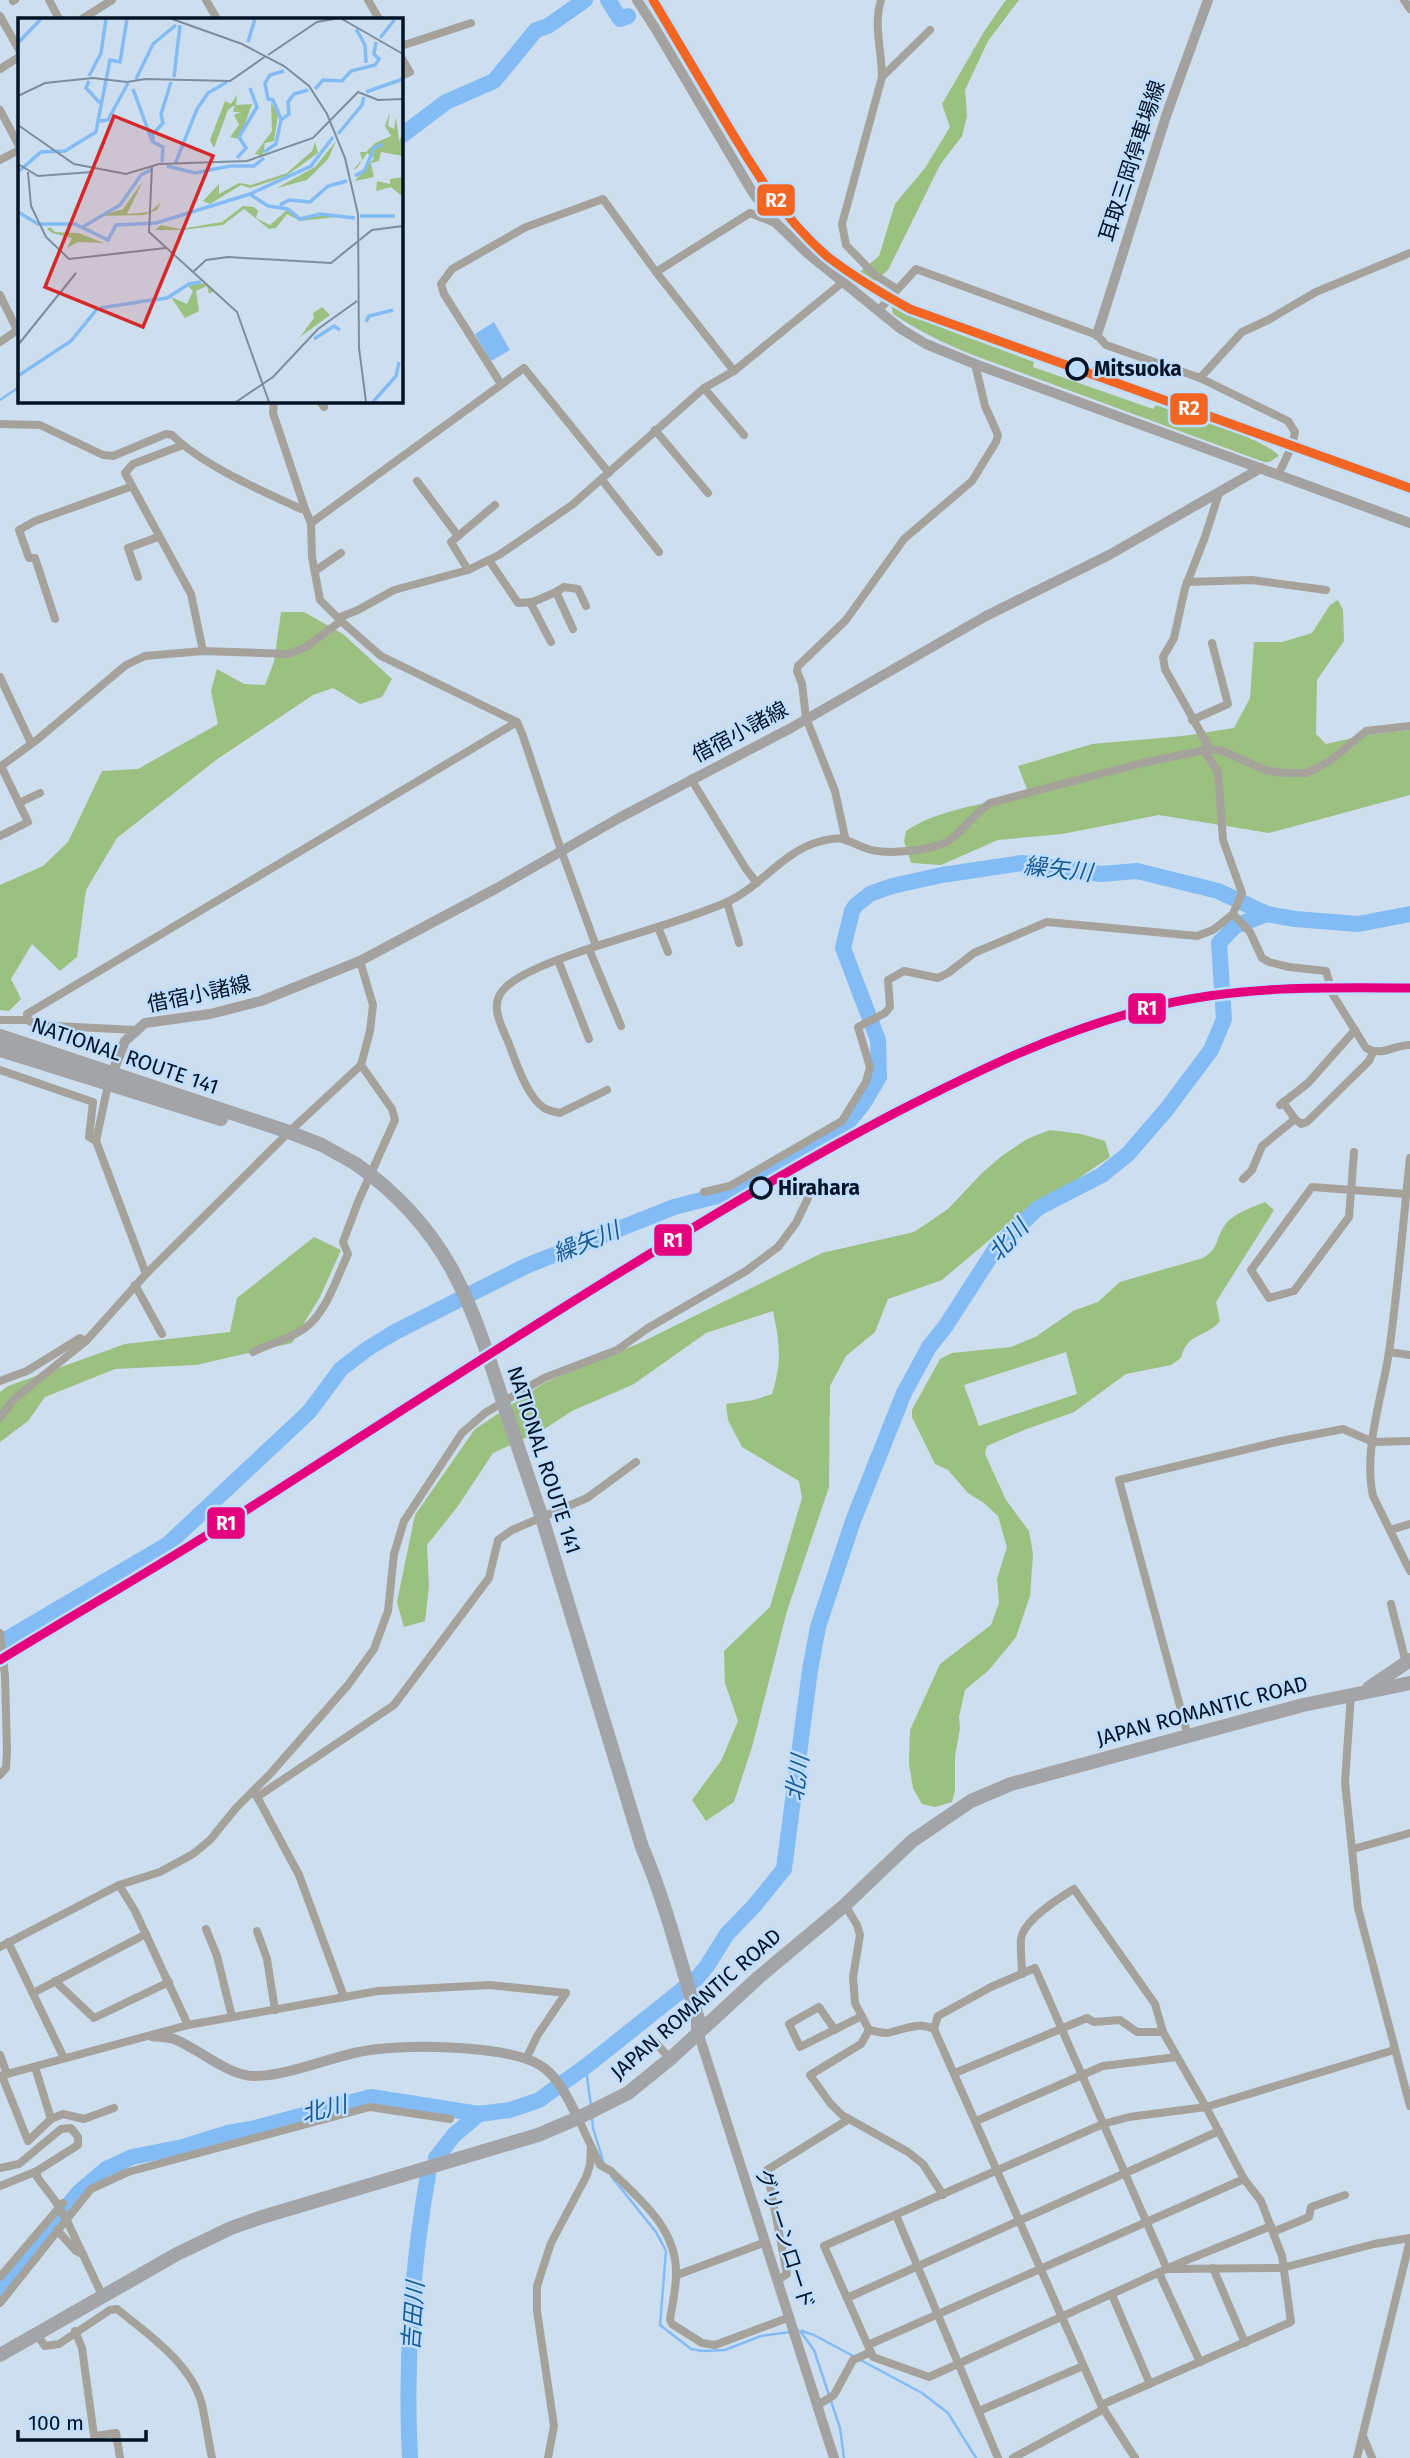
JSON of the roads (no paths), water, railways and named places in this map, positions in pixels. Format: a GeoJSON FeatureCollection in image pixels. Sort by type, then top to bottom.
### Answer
{"type":"FeatureCollection","features":[{"type":"Feature","properties":{"kind":"highway","name":"NATIONAL ROUTE 141"},"geometry":{"type":"LineString","coordinates":[[0,1036],[110,1080]]}},
{"type":"Feature","properties":{"kind":"highway","name":"NATIONAL ROUTE 141"},"geometry":{"type":"LineString","coordinates":[[0,1050],[110,1080],[257,1129],[283,1130],[322,1144],[356,1164],[400,1198],[443,1251],[471,1307],[542,1518],[642,1847],[656,1880],[689,2005],[698,2019],[698,2032]]}},
{"type":"Feature","properties":{"kind":"highway"},"geometry":{"type":"LineString","coordinates":[[1358,1692],[1408,1662]]}},
{"type":"Feature","properties":{"kind":"highway","name":"JAPAN ROMANTIC ROAD"},"geometry":{"type":"LineString","coordinates":[[0,2355],[177,2254],[231,2228],[518,2142],[578,2118],[628,2092],[670,2059],[759,1977],[845,1905],[912,1841],[971,1801],[1011,1784],[1188,1736],[1358,1692],[1410,1683]]}},
{"type":"Feature","properties":{"kind":"main road"},"geometry":{"type":"LineString","coordinates":[[636,0],[753,193],[777,224],[901,329],[926,344],[975,364],[1410,523]]}},
{"type":"Feature","properties":{"kind":"main road","name":"耳取三岡停車場線"},"geometry":{"type":"LineString","coordinates":[[1097,335],[1166,116],[1208,0]]}},
{"type":"Feature","properties":{"kind":"main road","name":"借宿小諸線"},"geometry":{"type":"LineString","coordinates":[[110,1080],[125,1041],[145,1023],[210,1014],[261,1001],[360,961],[806,718],[975,622],[1109,555],[1261,468]]}},
{"type":"Feature","properties":{"kind":"main road","name":"グリーンロード"},"geometry":{"type":"LineString","coordinates":[[698,2032],[834,2458]]}},
{"type":"Feature","properties":{"kind":"main road"},"geometry":{"type":"LineString","coordinates":[[152,2036],[172,2038],[236,2072],[252,2076],[392,2046],[504,2052],[538,2064],[551,2074],[578,2118]]}},
{"type":"Feature","properties":{"kind":"street"},"geometry":{"type":"LineString","coordinates":[[49,0],[58,18]]}},
{"type":"Feature","properties":{"kind":"street"},"geometry":{"type":"LineString","coordinates":[[206,0],[216,18]]}},
{"type":"Feature","properties":{"kind":"street"},"geometry":{"type":"LineString","coordinates":[[368,0],[378,18]]}},
{"type":"Feature","properties":{"kind":"street"},"geometry":{"type":"LineString","coordinates":[[881,0],[876,27],[882,63],[881,77],[842,224],[846,245],[875,275],[897,289]]}},
{"type":"Feature","properties":{"kind":"street"},"geometry":{"type":"LineString","coordinates":[[1404,0],[1410,9]]}},
{"type":"Feature","properties":{"kind":"street"},"geometry":{"type":"LineString","coordinates":[[83,18],[106,2]]}},
{"type":"Feature","properties":{"kind":"street"},"geometry":{"type":"LineString","coordinates":[[0,16],[18,48]]}},
{"type":"Feature","properties":{"kind":"street"},"geometry":{"type":"LineString","coordinates":[[402,46],[471,23]]}},
{"type":"Feature","properties":{"kind":"street"},"geometry":{"type":"LineString","coordinates":[[881,77],[930,30]]}},
{"type":"Feature","properties":{"kind":"street"},"geometry":{"type":"LineString","coordinates":[[0,69],[18,58]]}},
{"type":"Feature","properties":{"kind":"street"},"geometry":{"type":"LineString","coordinates":[[402,59],[410,72],[402,76]]}},
{"type":"Feature","properties":{"kind":"street"},"geometry":{"type":"LineString","coordinates":[[0,110],[18,146]]}},
{"type":"Feature","properties":{"kind":"street"},"geometry":{"type":"LineString","coordinates":[[0,160],[18,149]]}},
{"type":"Feature","properties":{"kind":"street"},"geometry":{"type":"LineString","coordinates":[[501,384],[444,294],[441,284],[452,269],[526,227],[603,199],[734,371]]}},
{"type":"Feature","properties":{"kind":"street"},"geometry":{"type":"LineString","coordinates":[[656,272],[750,213],[777,224]]}},
{"type":"Feature","properties":{"kind":"street"},"geometry":{"type":"LineString","coordinates":[[1200,378],[1242,332],[1316,292],[1410,253]]}},
{"type":"Feature","properties":{"kind":"street"},"geometry":{"type":"LineString","coordinates":[[878,311],[916,269],[1097,335],[1106,345],[1200,378],[1288,421],[1293,427],[1294,439],[1278,475]]}},
{"type":"Feature","properties":{"kind":"street"},"geometry":{"type":"LineString","coordinates":[[0,836],[28,822],[1,766],[126,665],[145,656],[203,651],[288,654],[306,647],[340,619],[394,590],[468,570],[489,560],[572,505],[704,388],[734,371],[843,282]]}},
{"type":"Feature","properties":{"kind":"street"},"geometry":{"type":"LineString","coordinates":[[0,295],[18,330],[0,342]]}},
{"type":"Feature","properties":{"kind":"street"},"geometry":{"type":"LineString","coordinates":[[845,837],[835,791],[806,718],[798,666],[846,620],[904,539],[972,481],[996,442],[998,435],[985,405],[975,364]]}},
{"type":"Feature","properties":{"kind":"street"},"geometry":{"type":"LineString","coordinates":[[311,523],[524,368],[610,473]]}},
{"type":"Feature","properties":{"kind":"street"},"geometry":{"type":"LineString","coordinates":[[704,388],[744,435]]}},
{"type":"Feature","properties":{"kind":"street"},"geometry":{"type":"LineString","coordinates":[[274,402],[273,413],[311,523],[320,600],[381,656],[517,722],[592,948],[621,1026]]}},
{"type":"Feature","properties":{"kind":"street"},"geometry":{"type":"LineString","coordinates":[[0,424],[40,425],[103,455],[113,456],[166,434],[172,435],[183,445],[249,484],[305,509]]}},
{"type":"Feature","properties":{"kind":"street"},"geometry":{"type":"LineString","coordinates":[[655,430],[708,493]]}},
{"type":"Feature","properties":{"kind":"street"},"geometry":{"type":"LineString","coordinates":[[183,445],[133,464],[125,473],[130,487],[191,594],[203,651]]}},
{"type":"Feature","properties":{"kind":"street"},"geometry":{"type":"LineString","coordinates":[[602,480],[659,552]]}},
{"type":"Feature","properties":{"kind":"street"},"geometry":{"type":"LineString","coordinates":[[417,481],[458,536]]}},
{"type":"Feature","properties":{"kind":"street"},"geometry":{"type":"LineString","coordinates":[[55,620],[36,558],[29,558],[19,530],[35,521],[130,487]]}},
{"type":"Feature","properties":{"kind":"street"},"geometry":{"type":"LineString","coordinates":[[704,1192],[730,1186],[842,1122],[866,1082],[870,1067],[858,1027],[886,1013],[890,1007],[888,981],[894,975],[904,971],[938,978],[948,974],[974,953],[1047,922],[1197,936],[1213,930],[1235,914],[1242,893],[1223,840],[1218,772],[1165,668],[1163,657],[1174,638],[1187,582],[1219,493]]}},
{"type":"Feature","properties":{"kind":"street"},"geometry":{"type":"LineString","coordinates":[[468,570],[451,542],[495,505]]}},
{"type":"Feature","properties":{"kind":"street"},"geometry":{"type":"LineString","coordinates":[[138,577],[128,548],[158,537]]}},
{"type":"Feature","properties":{"kind":"street"},"geometry":{"type":"LineString","coordinates":[[315,571],[341,553]]}},
{"type":"Feature","properties":{"kind":"street"},"geometry":{"type":"LineString","coordinates":[[489,560],[518,603],[530,602],[564,587],[578,589],[586,606]]}},
{"type":"Feature","properties":{"kind":"street"},"geometry":{"type":"LineString","coordinates":[[1187,582],[1252,580],[1326,590]]}},
{"type":"Feature","properties":{"kind":"street"},"geometry":{"type":"LineString","coordinates":[[556,592],[573,629]]}},
{"type":"Feature","properties":{"kind":"street"},"geometry":{"type":"LineString","coordinates":[[530,602],[551,642]]}},
{"type":"Feature","properties":{"kind":"street"},"geometry":{"type":"LineString","coordinates":[[1192,720],[1228,704],[1212,643]]}},
{"type":"Feature","properties":{"kind":"street"},"geometry":{"type":"LineString","coordinates":[[0,677],[31,743]]}},
{"type":"Feature","properties":{"kind":"street"},"geometry":{"type":"LineString","coordinates":[[28,1020],[27,1014],[124,954],[273,869],[320,838],[517,722]]}},
{"type":"Feature","properties":{"kind":"street"},"geometry":{"type":"LineString","coordinates":[[607,1090],[559,1113],[544,1108],[534,1098],[495,1010],[507,986],[558,960],[727,902],[757,883],[775,865],[798,850],[818,842],[845,837],[869,849],[887,852],[932,848],[950,840],[990,803],[1142,763],[1207,750],[1223,751],[1265,770],[1307,772],[1330,761],[1366,731],[1410,726]]}},
{"type":"Feature","properties":{"kind":"street"},"geometry":{"type":"LineString","coordinates":[[691,779],[757,883]]}},
{"type":"Feature","properties":{"kind":"street"},"geometry":{"type":"LineString","coordinates":[[19,803],[40,793]]}},
{"type":"Feature","properties":{"kind":"street"},"geometry":{"type":"LineString","coordinates":[[727,902],[738,943]]}},
{"type":"Feature","properties":{"kind":"street"},"geometry":{"type":"LineString","coordinates":[[1235,914],[1250,932],[1262,958],[1289,967],[1326,971],[1329,981]]}},
{"type":"Feature","properties":{"kind":"street"},"geometry":{"type":"LineString","coordinates":[[658,927],[668,952]]}},
{"type":"Feature","properties":{"kind":"street"},"geometry":{"type":"LineString","coordinates":[[558,960],[590,1039]]}},
{"type":"Feature","properties":{"kind":"street"},"geometry":{"type":"LineString","coordinates":[[0,1418],[14,1399],[86,1342],[135,1285],[283,1130],[361,1065],[370,1031],[373,1005],[360,961]]}},
{"type":"Feature","properties":{"kind":"street"},"geometry":{"type":"LineString","coordinates":[[1333,995],[1366,1048],[1381,1054],[1405,1044],[1410,1045]]}},
{"type":"Feature","properties":{"kind":"street"},"geometry":{"type":"LineString","coordinates":[[0,1020],[28,1020],[36,1025],[135,1030]]}},
{"type":"Feature","properties":{"kind":"street"},"geometry":{"type":"LineString","coordinates":[[1354,1030],[1308,1083],[1281,1104],[1301,1124],[1307,1122],[1369,1061],[1373,1052]]}},
{"type":"Feature","properties":{"kind":"street"},"geometry":{"type":"LineString","coordinates":[[253,1352],[280,1342],[311,1323],[323,1306],[348,1254],[343,1242],[395,1120],[392,1109],[361,1065]]}},
{"type":"Feature","properties":{"kind":"street"},"geometry":{"type":"LineString","coordinates":[[0,1070],[93,1102],[89,1137],[96,1141]]}},
{"type":"Feature","properties":{"kind":"street"},"geometry":{"type":"LineString","coordinates":[[110,1080],[96,1141],[146,1274]]}},
{"type":"Feature","properties":{"kind":"street"},"geometry":{"type":"LineString","coordinates":[[1243,1178],[1252,1170],[1262,1146],[1295,1119]]}},
{"type":"Feature","properties":{"kind":"street"},"geometry":{"type":"LineString","coordinates":[[1354,1152],[1349,1191],[1349,1217],[1294,1291],[1269,1298],[1251,1270],[1312,1187],[1349,1191],[1406,1194]]}},
{"type":"Feature","properties":{"kind":"street"},"geometry":{"type":"LineString","coordinates":[[1410,1158],[1389,1352],[1373,1441],[1371,1483],[1374,1496],[1410,1571]]}},
{"type":"Feature","properties":{"kind":"street"},"geometry":{"type":"LineString","coordinates":[[0,1947],[119,1885],[160,1872],[193,1854],[210,1840],[255,1794],[348,1685],[374,1649],[388,1611],[394,1554],[404,1521],[462,1433],[485,1413],[544,1378],[617,1350],[648,1328],[746,1271],[778,1247],[796,1223],[808,1198]]}},
{"type":"Feature","properties":{"kind":"street"},"geometry":{"type":"LineString","coordinates":[[135,1285],[162,1334]]}},
{"type":"Feature","properties":{"kind":"street"},"geometry":{"type":"LineString","coordinates":[[0,1381],[27,1371],[80,1338],[86,1342]]}},
{"type":"Feature","properties":{"kind":"street"},"geometry":{"type":"LineString","coordinates":[[1389,1352],[1410,1355]]}},
{"type":"Feature","properties":{"kind":"street"},"geometry":{"type":"LineString","coordinates":[[1188,1736],[1119,1480],[1343,1429],[1373,1441],[1410,1441]]}},
{"type":"Feature","properties":{"kind":"street"},"geometry":{"type":"LineString","coordinates":[[255,1794],[314,1759],[394,1705],[489,1578],[499,1540],[512,1530],[587,1498],[636,1462]]}},
{"type":"Feature","properties":{"kind":"street"},"geometry":{"type":"LineString","coordinates":[[1390,1530],[1410,1524]]}},
{"type":"Feature","properties":{"kind":"street"},"geometry":{"type":"LineString","coordinates":[[1391,1604],[1408,1662]]}},
{"type":"Feature","properties":{"kind":"street"},"geometry":{"type":"LineString","coordinates":[[0,1633],[5,1676],[7,1751],[6,1768],[0,1775]]}},
{"type":"Feature","properties":{"kind":"street"},"geometry":{"type":"LineString","coordinates":[[1358,1692],[1345,1782],[1358,1908],[1410,2106]]}},
{"type":"Feature","properties":{"kind":"street"},"geometry":{"type":"LineString","coordinates":[[255,1794],[299,1875],[344,1997]]}},
{"type":"Feature","properties":{"kind":"street"},"geometry":{"type":"LineString","coordinates":[[1353,1849],[1410,1833]]}},
{"type":"Feature","properties":{"kind":"street"},"geometry":{"type":"LineString","coordinates":[[119,1885],[146,1934],[188,2025]]}},
{"type":"Feature","properties":{"kind":"street"},"geometry":{"type":"LineString","coordinates":[[1013,2458],[1102,2407],[1291,2322],[1282,2256],[1261,2201],[1244,2179],[1163,2032],[1155,2004],[1074,1889],[1030,1923],[1021,1936],[1022,1974]]}},
{"type":"Feature","properties":{"kind":"street"},"geometry":{"type":"LineString","coordinates":[[845,1905],[860,1935],[853,1977],[855,2003],[869,2030]]}},
{"type":"Feature","properties":{"kind":"street"},"geometry":{"type":"LineString","coordinates":[[206,1929],[217,1956],[233,2017]]}},
{"type":"Feature","properties":{"kind":"street"},"geometry":{"type":"LineString","coordinates":[[257,1931],[267,1959],[275,2010]]}},
{"type":"Feature","properties":{"kind":"street"},"geometry":{"type":"LineString","coordinates":[[33,1993],[146,1934]]}},
{"type":"Feature","properties":{"kind":"street"},"geometry":{"type":"LineString","coordinates":[[8,1942],[64,2059]]}},
{"type":"Feature","properties":{"kind":"street"},"geometry":{"type":"LineString","coordinates":[[934,2029],[938,2016],[991,1987],[1035,1968],[1146,2222],[1200,2362]]}},
{"type":"Feature","properties":{"kind":"street"},"geometry":{"type":"LineString","coordinates":[[55,1981],[94,2018],[169,1982]]}},
{"type":"Feature","properties":{"kind":"street"},"geometry":{"type":"LineString","coordinates":[[3,2075],[188,2025],[379,1991],[490,1986],[566,1993],[537,2036],[526,2059]]}},
{"type":"Feature","properties":{"kind":"street"},"geometry":{"type":"LineString","coordinates":[[835,2029],[819,2007],[789,2024],[800,2047],[862,2016]]}},
{"type":"Feature","properties":{"kind":"street"},"geometry":{"type":"LineString","coordinates":[[955,2073],[1087,2018],[1094,2022],[1119,2020],[1137,2032],[1163,2032]]}},
{"type":"Feature","properties":{"kind":"street"},"geometry":{"type":"LineString","coordinates":[[869,2030],[884,2033],[927,2025],[934,2029],[1102,2407],[1133,2457]]}},
{"type":"Feature","properties":{"kind":"street"},"geometry":{"type":"LineString","coordinates":[[869,2030],[861,2044],[810,2075],[830,2104],[849,2119],[908,2152],[923,2164],[943,2195]]}},
{"type":"Feature","properties":{"kind":"street"},"geometry":{"type":"LineString","coordinates":[[656,2043],[670,2059]]}},
{"type":"Feature","properties":{"kind":"street"},"geometry":{"type":"LineString","coordinates":[[1345,2195],[1311,2207],[1308,2217],[1163,2271],[929,2377],[873,2357],[824,2246],[1103,2124],[1129,2117],[1206,2107],[1394,2050]]}},
{"type":"Feature","properties":{"kind":"street"},"geometry":{"type":"LineString","coordinates":[[0,2055],[3,2075],[27,2141],[51,2119],[63,2114],[83,2119],[114,2108]]}},
{"type":"Feature","properties":{"kind":"street"},"geometry":{"type":"LineString","coordinates":[[976,2120],[1103,2066],[1177,2057]]}},
{"type":"Feature","properties":{"kind":"street"},"geometry":{"type":"LineString","coordinates":[[35,2067],[51,2119]]}},
{"type":"Feature","properties":{"kind":"street"},"geometry":{"type":"LineString","coordinates":[[2,2297],[91,2189],[128,2172],[370,2107],[450,2119]]}},
{"type":"Feature","properties":{"kind":"street"},"geometry":{"type":"LineString","coordinates":[[578,2118],[600,2165],[611,2171],[666,2230],[673,2246],[677,2275],[670,2320],[672,2324],[702,2343],[715,2345],[790,2317]]}},
{"type":"Feature","properties":{"kind":"street"},"geometry":{"type":"LineString","coordinates":[[778,2280],[787,2274],[767,2170],[849,2119]]}},
{"type":"Feature","properties":{"kind":"street"},"geometry":{"type":"LineString","coordinates":[[0,2168],[19,2164],[61,2129],[71,2128],[78,2137],[78,2145],[37,2171],[0,2186]]}},
{"type":"Feature","properties":{"kind":"street"},"geometry":{"type":"LineString","coordinates":[[847,2298],[1219,2131]]}},
{"type":"Feature","properties":{"kind":"street"},"geometry":{"type":"LineString","coordinates":[[548,2458],[554,2426],[537,2311],[537,2286],[551,2243],[586,2177],[591,2148]]}},
{"type":"Feature","properties":{"kind":"street"},"geometry":{"type":"LineString","coordinates":[[37,2171],[37,2177],[59,2202],[103,2297]]}},
{"type":"Feature","properties":{"kind":"street"},"geometry":{"type":"LineString","coordinates":[[818,2405],[834,2395],[853,2360],[870,2348],[938,2314],[1244,2179]]}},
{"type":"Feature","properties":{"kind":"street"},"geometry":{"type":"LineString","coordinates":[[0,2277],[59,2202]]}},
{"type":"Feature","properties":{"kind":"street"},"geometry":{"type":"LineString","coordinates":[[896,2216],[998,2458]]}},
{"type":"Feature","properties":{"kind":"street"},"geometry":{"type":"LineString","coordinates":[[57,2230],[76,2251],[83,2254]]}},
{"type":"Feature","properties":{"kind":"street"},"geometry":{"type":"LineString","coordinates":[[1163,2271],[1282,2268],[1374,2244],[1410,2239],[1357,2458]]}},
{"type":"Feature","properties":{"kind":"street"},"geometry":{"type":"LineString","coordinates":[[677,2275],[766,2242]]}},
{"type":"Feature","properties":{"kind":"street"},"geometry":{"type":"LineString","coordinates":[[1213,2268],[1245,2343]]}},
{"type":"Feature","properties":{"kind":"street"},"geometry":{"type":"LineString","coordinates":[[1112,2295],[1150,2384]]}},
{"type":"Feature","properties":{"kind":"street"},"geometry":{"type":"LineString","coordinates":[[36,2334],[45,2346],[59,2344],[75,2331],[110,2310],[117,2309],[144,2330],[190,2377],[202,2403],[212,2458]]}},
{"type":"Feature","properties":{"kind":"street"},"geometry":{"type":"LineString","coordinates":[[75,2331],[82,2348],[94,2436],[116,2433],[120,2458]]}},
{"type":"Feature","properties":{"kind":"street"},"geometry":{"type":"LineString","coordinates":[[978,2411],[1083,2366]]}},
{"type":"Feature","properties":{"kind":"street"},"geometry":{"type":"LineString","coordinates":[[1363,2436],[1371,2458]]}},
{"type":"Feature","properties":{"kind":"water"},"geometry":{"type":"Polygon","coordinates":[[[494,322],[510,350],[491,361],[475,334],[494,322]]]}},
{"type":"Feature","properties":{"kind":"waterway"},"geometry":{"type":"LineString","coordinates":[[402,135],[446,102],[494,81],[536,30],[548,26],[585,0]]}},
{"type":"Feature","properties":{"kind":"waterway"},"geometry":{"type":"LineString","coordinates":[[608,0],[620,19],[628,16]]}},
{"type":"Feature","properties":{"kind":"waterway"},"geometry":{"type":"LineString","coordinates":[[0,400],[18,388]]}},
{"type":"Feature","properties":{"kind":"waterway","name":"繰矢川"},"geometry":{"type":"LineString","coordinates":[[0,1643],[167,1545],[309,1412],[341,1369],[367,1349],[395,1332],[526,1266],[674,1207],[733,1192],[845,1126],[863,1104],[879,1077],[878,1040],[843,948],[852,911],[870,894],[892,886],[942,875],[1022,863],[1101,874],[1137,871],[1218,891],[1267,914],[1295,919],[1358,924],[1410,914]]}},
{"type":"Feature","properties":{"kind":"waterway","name":"北川"},"geometry":{"type":"LineString","coordinates":[[0,2288],[79,2192],[106,2169],[132,2157],[183,2147],[371,2097],[479,2114],[510,2110],[539,2100],[697,1978],[727,1934],[784,1869],[818,1627],[853,1521],[904,1393],[929,1347],[996,1248],[1038,1208],[1102,1175],[1128,1154],[1166,1110],[1211,1050],[1224,1019],[1219,943],[1235,926],[1267,914]]}},
{"type":"Feature","properties":{"kind":"waterway"},"geometry":{"type":"LineString","coordinates":[[589,2064],[586,2069],[591,2106]]}},
{"type":"Feature","properties":{"kind":"waterway","name":"吉田川"},"geometry":{"type":"LineString","coordinates":[[436,2158],[454,2135],[479,2114]]}},
{"type":"Feature","properties":{"kind":"waterway"},"geometry":{"type":"LineString","coordinates":[[592,2117],[604,2164]]}},
{"type":"Feature","properties":{"kind":"waterway","name":"吉田川"},"geometry":{"type":"LineString","coordinates":[[410,2458],[408,2388],[411,2316],[428,2175]]}},
{"type":"Feature","properties":{"kind":"waterway"},"geometry":{"type":"LineString","coordinates":[[611,2176],[656,2232],[666,2251],[660,2325],[691,2349],[703,2351],[725,2350],[761,2336],[790,2332]]}},
{"type":"Feature","properties":{"kind":"waterway"},"geometry":{"type":"LineString","coordinates":[[796,2331],[800,2331],[814,2350],[840,2428],[844,2458]]}},
{"type":"Feature","properties":{"kind":"waterway"},"geometry":{"type":"LineString","coordinates":[[802,2331],[922,2393],[948,2413],[976,2458]]}},
{"type":"Feature","properties":{"kind":"place","name":"Mitsuoka"},"geometry":{"type":"Point","coordinates":[1077,369]}},
{"type":"Feature","properties":{"kind":"place","name":"Hirahara"},"geometry":{"type":"Point","coordinates":[761,1188]}}]}
